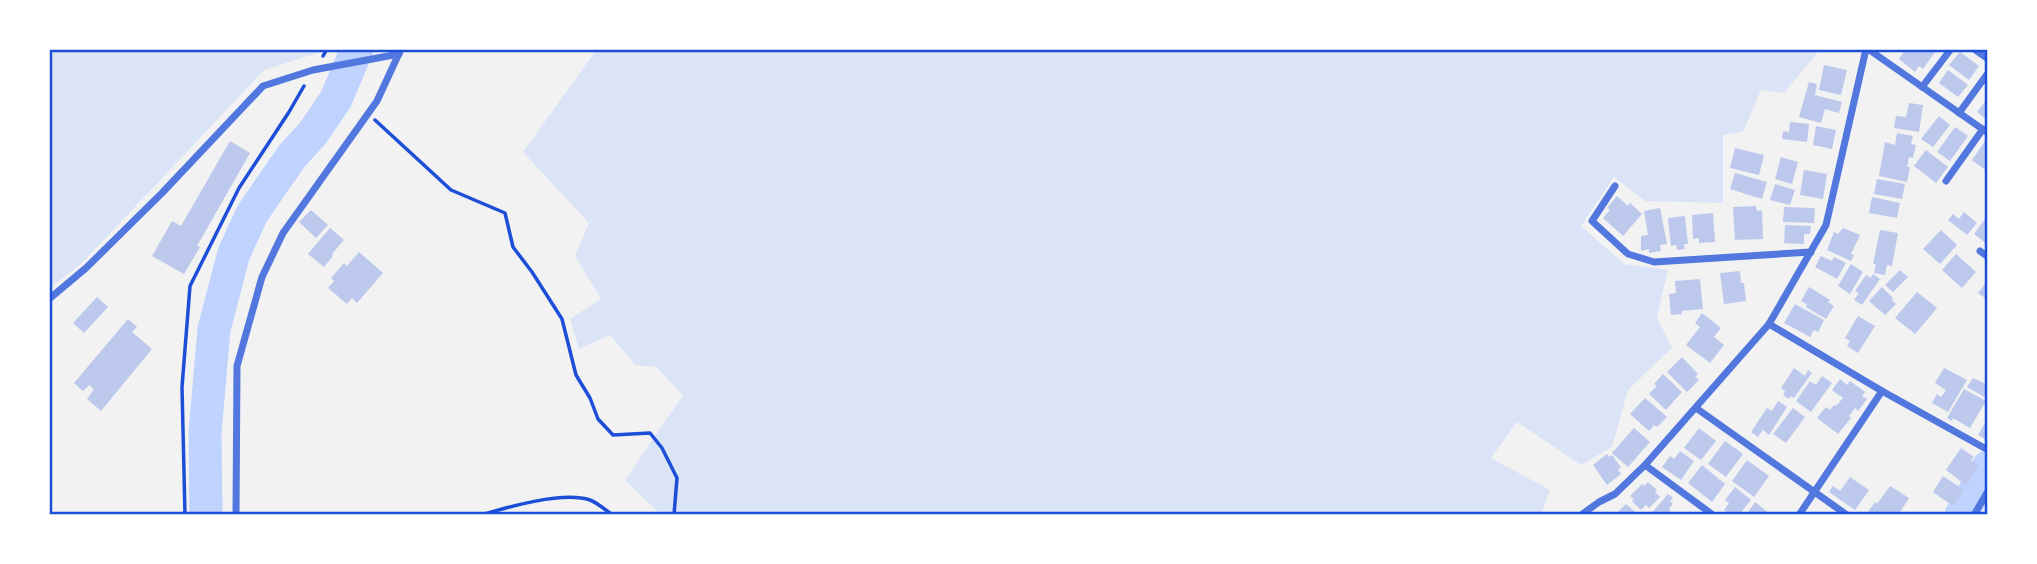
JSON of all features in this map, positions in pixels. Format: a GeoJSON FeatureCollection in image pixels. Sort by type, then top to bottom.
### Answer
{"type":"FeatureCollection","features":[{"type":"Feature","properties":{"kind":"street"},"geometry":{"type":"LineString","coordinates":[[1581,515],[1615,494],[1645,465],[1769,324],[1826,225],[1867,49],[1985,131],[1946,181]]}},
{"type":"Feature","properties":{"kind":"street"},"geometry":{"type":"LineString","coordinates":[[1922,87],[1951,49]]}},
{"type":"Feature","properties":{"kind":"street"},"geometry":{"type":"LineString","coordinates":[[1974,49],[1988,58]]}},
{"type":"Feature","properties":{"kind":"street"},"geometry":{"type":"LineString","coordinates":[[49,299],[86,268],[153,202],[263,86],[313,70],[400,52]]}},
{"type":"Feature","properties":{"kind":"street"},"geometry":{"type":"LineString","coordinates":[[236,515],[237,366],[262,277],[283,233],[369,114],[400,52]]}},
{"type":"Feature","properties":{"kind":"street"},"geometry":{"type":"LineString","coordinates":[[1959,113],[1988,73]]}},
{"type":"Feature","properties":{"kind":"street"},"geometry":{"type":"LineString","coordinates":[[1615,186],[1592,221],[1629,254],[1654,262],[1811,252]]}},
{"type":"Feature","properties":{"kind":"street"},"geometry":{"type":"LineString","coordinates":[[1980,251],[1988,257]]}},
{"type":"Feature","properties":{"kind":"street"},"geometry":{"type":"LineString","coordinates":[[1769,324],[1988,450]]}},
{"type":"Feature","properties":{"kind":"street"},"geometry":{"type":"LineString","coordinates":[[1799,515],[1882,391]]}},
{"type":"Feature","properties":{"kind":"street"},"geometry":{"type":"LineString","coordinates":[[1696,408],[1847,515]]}},
{"type":"Feature","properties":{"kind":"street"},"geometry":{"type":"LineString","coordinates":[[1645,465],[1713,515]]}},
{"type":"Feature","properties":{"kind":"street"},"geometry":{"type":"LineString","coordinates":[[1974,515],[1988,491]]}},
{"type":"Feature","properties":{"kind":"path"},"geometry":{"type":"LineString","coordinates":[[185,515],[181,387],[190,286],[239,188],[327,49]]}},
{"type":"Feature","properties":{"kind":"path"},"geometry":{"type":"LineString","coordinates":[[369,114],[451,190],[505,213],[513,247],[562,319],[576,375],[590,398],[598,419],[613,435],[650,433],[662,448],[677,478],[674,515]]}},
{"type":"Feature","properties":{"kind":"path"},"geometry":{"type":"LineString","coordinates":[[481,515],[559,498],[588,499],[612,515]]}},
{"type":"Feature","properties":{"kind":"shaded area"},"geometry":{"type":"Polygon","coordinates":[[[49,49],[323,49],[321,52],[264,70],[82,263],[49,289],[49,49]]]}},
{"type":"Feature","properties":{"kind":"shaded area"},"geometry":{"type":"Polygon","coordinates":[[[597,49],[1825,49],[1818,52],[1784,93],[1761,90],[1743,132],[1723,135],[1723,203],[1645,201],[1614,177],[1581,226],[1624,264],[1668,270],[1657,317],[1672,348],[1628,390],[1612,447],[1581,465],[1517,422],[1491,458],[1550,490],[1541,515],[661,515],[625,480],[683,395],[656,367],[635,365],[610,335],[579,349],[570,319],[601,299],[575,256],[589,223],[523,152],[597,49]]]}},
{"type":"Feature","properties":{"kind":"building"},"geometry":{"type":"Polygon","coordinates":[[[1906,49],[1937,49],[1923,69],[1919,66],[1915,72],[1899,59],[1906,49]]]}},
{"type":"Feature","properties":{"kind":"building"},"geometry":{"type":"Polygon","coordinates":[[[1960,52],[1979,66],[1969,80],[1949,65],[1960,52]]]}},
{"type":"Feature","properties":{"kind":"building"},"geometry":{"type":"Polygon","coordinates":[[[1824,65],[1847,70],[1841,95],[1819,90],[1824,65]]]}},
{"type":"Feature","properties":{"kind":"building"},"geometry":{"type":"Polygon","coordinates":[[[1948,70],[1968,85],[1958,97],[1939,83],[1948,70]]]}},
{"type":"Feature","properties":{"kind":"building"},"geometry":{"type":"Polygon","coordinates":[[[1809,82],[1817,84],[1815,95],[1842,102],[1839,113],[1825,109],[1821,123],[1799,117],[1809,82]]]}},
{"type":"Feature","properties":{"kind":"building"},"geometry":{"type":"Polygon","coordinates":[[[1988,98],[1988,121],[1977,112],[1988,98]]]}},
{"type":"Feature","properties":{"kind":"building"},"geometry":{"type":"Polygon","coordinates":[[[1909,103],[1923,105],[1919,132],[1894,128],[1896,116],[1906,117],[1909,103]]]}},
{"type":"Feature","properties":{"kind":"building"},"geometry":{"type":"Polygon","coordinates":[[[1939,116],[1950,125],[1933,147],[1921,139],[1939,116]]]}},
{"type":"Feature","properties":{"kind":"building"},"geometry":{"type":"Polygon","coordinates":[[[1790,122],[1809,124],[1807,142],[1782,139],[1783,131],[1789,132],[1790,122]]]}},
{"type":"Feature","properties":{"kind":"building"},"geometry":{"type":"Polygon","coordinates":[[[1816,126],[1836,130],[1832,149],[1813,145],[1816,126]]]}},
{"type":"Feature","properties":{"kind":"building"},"geometry":{"type":"Polygon","coordinates":[[[1955,127],[1968,136],[1950,161],[1937,152],[1955,127]]]}},
{"type":"Feature","properties":{"kind":"building"},"geometry":{"type":"Polygon","coordinates":[[[1897,133],[1913,136],[1911,144],[1916,145],[1913,158],[1909,157],[1907,182],[1879,176],[1885,142],[1895,145],[1897,133]]]}},
{"type":"Feature","properties":{"kind":"building"},"geometry":{"type":"Polygon","coordinates":[[[230,141],[250,153],[184,274],[152,256],[172,221],[181,226],[230,141]]]}},
{"type":"Feature","properties":{"kind":"building"},"geometry":{"type":"Polygon","coordinates":[[[1985,141],[1988,143],[1988,172],[1972,160],[1985,141]]]}},
{"type":"Feature","properties":{"kind":"building"},"geometry":{"type":"Polygon","coordinates":[[[1735,148],[1764,155],[1759,175],[1730,168],[1735,148]]]}},
{"type":"Feature","properties":{"kind":"building"},"geometry":{"type":"Polygon","coordinates":[[[1926,150],[1948,167],[1936,183],[1914,166],[1926,150]]]}},
{"type":"Feature","properties":{"kind":"building"},"geometry":{"type":"Polygon","coordinates":[[[1781,157],[1798,162],[1792,184],[1775,179],[1781,157]]]}},
{"type":"Feature","properties":{"kind":"building"},"geometry":{"type":"Polygon","coordinates":[[[1804,170],[1827,174],[1823,199],[1800,195],[1804,170]]]}},
{"type":"Feature","properties":{"kind":"building"},"geometry":{"type":"Polygon","coordinates":[[[1735,173],[1767,182],[1762,199],[1730,189],[1735,173]]]}},
{"type":"Feature","properties":{"kind":"building"},"geometry":{"type":"Polygon","coordinates":[[[1877,179],[1905,184],[1902,199],[1874,194],[1877,179]]]}},
{"type":"Feature","properties":{"kind":"building"},"geometry":{"type":"Polygon","coordinates":[[[1775,184],[1795,190],[1790,205],[1770,200],[1775,184]]]}},
{"type":"Feature","properties":{"kind":"building"},"geometry":{"type":"Polygon","coordinates":[[[1617,196],[1642,214],[1623,236],[1603,218],[1617,196]]]}},
{"type":"Feature","properties":{"kind":"building"},"geometry":{"type":"Polygon","coordinates":[[[1872,197],[1900,203],[1897,218],[1869,213],[1872,197]]]}},
{"type":"Feature","properties":{"kind":"building"},"geometry":{"type":"Polygon","coordinates":[[[1756,206],[1757,211],[1762,210],[1763,239],[1735,240],[1733,207],[1756,206]]]}},
{"type":"Feature","properties":{"kind":"building"},"geometry":{"type":"Polygon","coordinates":[[[1784,207],[1815,208],[1814,223],[1783,222],[1784,207]]]}},
{"type":"Feature","properties":{"kind":"building"},"geometry":{"type":"Polygon","coordinates":[[[1660,208],[1667,244],[1660,245],[1661,251],[1641,251],[1641,236],[1648,235],[1644,211],[1660,208]]]}},
{"type":"Feature","properties":{"kind":"building"},"geometry":{"type":"Polygon","coordinates":[[[311,210],[328,225],[316,238],[299,222],[311,210]]]}},
{"type":"Feature","properties":{"kind":"building"},"geometry":{"type":"Polygon","coordinates":[[[1964,212],[1977,223],[1967,235],[1948,220],[1953,214],[1959,219],[1964,212]]]}},
{"type":"Feature","properties":{"kind":"building"},"geometry":{"type":"Polygon","coordinates":[[[1713,213],[1715,242],[1699,243],[1699,238],[1693,239],[1692,215],[1713,213]]]}},
{"type":"Feature","properties":{"kind":"building"},"geometry":{"type":"Polygon","coordinates":[[[1685,216],[1688,244],[1684,244],[1685,249],[1677,250],[1676,245],[1671,246],[1668,218],[1685,216]]]}},
{"type":"Feature","properties":{"kind":"building"},"geometry":{"type":"Polygon","coordinates":[[[1985,219],[1988,222],[1988,245],[1974,234],[1985,219]]]}},
{"type":"Feature","properties":{"kind":"building"},"geometry":{"type":"Polygon","coordinates":[[[1785,225],[1811,226],[1810,234],[1804,234],[1804,244],[1784,243],[1785,225]]]}},
{"type":"Feature","properties":{"kind":"building"},"geometry":{"type":"Polygon","coordinates":[[[330,228],[344,240],[324,267],[308,254],[330,228]]]}},
{"type":"Feature","properties":{"kind":"building"},"geometry":{"type":"Polygon","coordinates":[[[1843,228],[1860,235],[1851,254],[1854,255],[1851,261],[1827,250],[1834,232],[1838,234],[1843,228]]]}},
{"type":"Feature","properties":{"kind":"building"},"geometry":{"type":"Polygon","coordinates":[[[1880,230],[1898,233],[1892,266],[1887,265],[1885,275],[1874,273],[1876,264],[1873,264],[1880,230]]]}},
{"type":"Feature","properties":{"kind":"building"},"geometry":{"type":"Polygon","coordinates":[[[1941,230],[1957,245],[1940,264],[1923,249],[1941,230]]]}},
{"type":"Feature","properties":{"kind":"building"},"geometry":{"type":"Polygon","coordinates":[[[359,252],[383,273],[357,303],[352,298],[347,304],[328,288],[334,281],[331,278],[344,263],[347,266],[359,252]]]}},
{"type":"Feature","properties":{"kind":"building"},"geometry":{"type":"Polygon","coordinates":[[[1956,254],[1976,272],[1962,288],[1942,270],[1956,254]]]}},
{"type":"Feature","properties":{"kind":"building"},"geometry":{"type":"Polygon","coordinates":[[[1821,256],[1832,261],[1834,257],[1846,263],[1837,279],[1815,267],[1821,256]]]}},
{"type":"Feature","properties":{"kind":"building"},"geometry":{"type":"Polygon","coordinates":[[[1851,264],[1863,272],[1850,294],[1838,286],[1851,264]]]}},
{"type":"Feature","properties":{"kind":"building"},"geometry":{"type":"Polygon","coordinates":[[[1900,270],[1908,277],[1893,292],[1885,285],[1900,270]]]}},
{"type":"Feature","properties":{"kind":"building"},"geometry":{"type":"Polygon","coordinates":[[[1740,271],[1746,301],[1724,304],[1720,273],[1740,271]]]}},
{"type":"Feature","properties":{"kind":"building"},"geometry":{"type":"Polygon","coordinates":[[[1873,274],[1880,279],[1862,305],[1854,300],[1859,293],[1855,291],[1866,275],[1871,278],[1873,274]]]}},
{"type":"Feature","properties":{"kind":"building"},"geometry":{"type":"Polygon","coordinates":[[[1700,279],[1703,309],[1671,315],[1669,294],[1676,293],[1675,281],[1700,279]]]}},
{"type":"Feature","properties":{"kind":"building"},"geometry":{"type":"Polygon","coordinates":[[[1988,280],[1988,300],[1978,293],[1988,280]]]}},
{"type":"Feature","properties":{"kind":"building"},"geometry":{"type":"Polygon","coordinates":[[[1809,287],[1830,300],[1828,302],[1834,306],[1826,319],[1801,301],[1809,287]]]}},
{"type":"Feature","properties":{"kind":"building"},"geometry":{"type":"Polygon","coordinates":[[[1882,287],[1896,304],[1885,315],[1869,301],[1882,287]]]}},
{"type":"Feature","properties":{"kind":"building"},"geometry":{"type":"Polygon","coordinates":[[[1917,292],[1937,308],[1915,334],[1895,318],[1917,292]]]}},
{"type":"Feature","properties":{"kind":"building"},"geometry":{"type":"Polygon","coordinates":[[[97,297],[108,307],[84,333],[73,323],[97,297]]]}},
{"type":"Feature","properties":{"kind":"building"},"geometry":{"type":"Polygon","coordinates":[[[1795,304],[1824,320],[1818,332],[1814,330],[1810,337],[1784,323],[1795,304]]]}},
{"type":"Feature","properties":{"kind":"building"},"geometry":{"type":"Polygon","coordinates":[[[1702,313],[1721,328],[1714,337],[1724,345],[1710,363],[1686,345],[1700,327],[1695,323],[1702,313]]]}},
{"type":"Feature","properties":{"kind":"building"},"geometry":{"type":"Polygon","coordinates":[[[1858,316],[1875,326],[1858,353],[1847,346],[1850,341],[1845,338],[1858,316]]]}},
{"type":"Feature","properties":{"kind":"building"},"geometry":{"type":"Polygon","coordinates":[[[128,319],[137,327],[132,332],[152,349],[101,411],[87,399],[94,389],[89,385],[83,391],[74,383],[128,319]]]}},
{"type":"Feature","properties":{"kind":"building"},"geometry":{"type":"Polygon","coordinates":[[[1682,357],[1698,374],[1695,377],[1699,380],[1687,392],[1667,372],[1682,357]]]}},
{"type":"Feature","properties":{"kind":"building"},"geometry":{"type":"Polygon","coordinates":[[[1794,368],[1805,376],[1808,370],[1812,373],[1794,398],[1791,396],[1789,399],[1783,395],[1785,391],[1781,388],[1794,368]]]}},
{"type":"Feature","properties":{"kind":"building"},"geometry":{"type":"Polygon","coordinates":[[[1944,368],[1967,380],[1948,412],[1932,403],[1937,394],[1941,397],[1946,390],[1935,383],[1944,368]]]}},
{"type":"Feature","properties":{"kind":"building"},"geometry":{"type":"Polygon","coordinates":[[[1663,374],[1682,392],[1666,410],[1649,394],[1663,374]]]}},
{"type":"Feature","properties":{"kind":"building"},"geometry":{"type":"Polygon","coordinates":[[[1822,376],[1832,383],[1811,412],[1796,401],[1810,381],[1816,385],[1822,376]]]}},
{"type":"Feature","properties":{"kind":"building"},"geometry":{"type":"Polygon","coordinates":[[[1973,378],[1988,385],[1986,398],[1967,387],[1973,378]]]}},
{"type":"Feature","properties":{"kind":"building"},"geometry":{"type":"Polygon","coordinates":[[[1840,379],[1847,385],[1850,381],[1865,392],[1862,396],[1867,399],[1858,411],[1855,408],[1849,416],[1851,418],[1838,434],[1817,418],[1826,407],[1830,410],[1843,398],[1832,390],[1840,379]]]}},
{"type":"Feature","properties":{"kind":"building"},"geometry":{"type":"Polygon","coordinates":[[[1964,389],[1986,401],[1970,428],[1953,418],[1952,421],[1947,418],[1964,389]]]}},
{"type":"Feature","properties":{"kind":"building"},"geometry":{"type":"Polygon","coordinates":[[[1645,398],[1667,417],[1649,431],[1630,414],[1645,398]]]}},
{"type":"Feature","properties":{"kind":"building"},"geometry":{"type":"Polygon","coordinates":[[[1778,401],[1787,407],[1769,435],[1763,430],[1758,437],[1751,432],[1767,408],[1772,411],[1778,401]]]}},
{"type":"Feature","properties":{"kind":"building"},"geometry":{"type":"Polygon","coordinates":[[[1793,408],[1805,417],[1786,443],[1773,434],[1793,408]]]}},
{"type":"Feature","properties":{"kind":"building"},"geometry":{"type":"Polygon","coordinates":[[[1988,417],[1988,441],[1978,435],[1988,417]]]}},
{"type":"Feature","properties":{"kind":"building"},"geometry":{"type":"Polygon","coordinates":[[[1634,428],[1650,442],[1628,467],[1612,453],[1634,428]]]}},
{"type":"Feature","properties":{"kind":"building"},"geometry":{"type":"Polygon","coordinates":[[[1699,428],[1716,441],[1701,460],[1684,448],[1699,428]]]}},
{"type":"Feature","properties":{"kind":"building"},"geometry":{"type":"Polygon","coordinates":[[[1725,441],[1743,454],[1726,477],[1708,464],[1725,441]]]}},
{"type":"Feature","properties":{"kind":"building"},"geometry":{"type":"Polygon","coordinates":[[[1961,448],[1974,457],[1971,460],[1979,466],[1966,485],[1946,470],[1961,448]]]}},
{"type":"Feature","properties":{"kind":"building"},"geometry":{"type":"Polygon","coordinates":[[[1680,451],[1694,461],[1681,480],[1662,467],[1670,456],[1674,459],[1680,451]]]}},
{"type":"Feature","properties":{"kind":"building"},"geometry":{"type":"Polygon","coordinates":[[[1607,454],[1609,457],[1612,455],[1621,467],[1618,470],[1621,474],[1607,485],[1593,465],[1607,454]]]}},
{"type":"Feature","properties":{"kind":"building"},"geometry":{"type":"Polygon","coordinates":[[[1747,460],[1769,476],[1754,497],[1732,481],[1747,460]]]}},
{"type":"Feature","properties":{"kind":"building"},"geometry":{"type":"Polygon","coordinates":[[[1702,465],[1725,484],[1712,502],[1688,483],[1702,465]]]}},
{"type":"Feature","properties":{"kind":"building"},"geometry":{"type":"Polygon","coordinates":[[[1943,476],[1964,490],[1953,506],[1933,492],[1943,476]]]}},
{"type":"Feature","properties":{"kind":"building"},"geometry":{"type":"Polygon","coordinates":[[[1850,477],[1869,490],[1855,510],[1829,492],[1833,486],[1840,491],[1850,477]]]}},
{"type":"Feature","properties":{"kind":"building"},"geometry":{"type":"Polygon","coordinates":[[[1648,482],[1660,497],[1649,508],[1646,505],[1641,510],[1630,496],[1642,484],[1644,486],[1648,482]]]}},
{"type":"Feature","properties":{"kind":"building"},"geometry":{"type":"Polygon","coordinates":[[[1890,486],[1909,498],[1898,515],[1866,515],[1875,502],[1877,504],[1890,486]]]}},
{"type":"Feature","properties":{"kind":"building"},"geometry":{"type":"Polygon","coordinates":[[[1735,487],[1751,500],[1739,515],[1731,515],[1724,510],[1729,503],[1725,500],[1735,487]]]}},
{"type":"Feature","properties":{"kind":"building"},"geometry":{"type":"Polygon","coordinates":[[[1668,494],[1673,498],[1670,501],[1673,503],[1667,515],[1650,515],[1668,494]]]}},
{"type":"Feature","properties":{"kind":"building"},"geometry":{"type":"Polygon","coordinates":[[[1755,502],[1769,513],[1768,515],[1746,515],[1755,502]]]}},
{"type":"Feature","properties":{"kind":"building"},"geometry":{"type":"Polygon","coordinates":[[[1626,504],[1639,515],[1621,515],[1618,512],[1626,504]]]}},
{"type":"Feature","properties":{"kind":"waterway"},"geometry":{"type":"LineString","coordinates":[[206,515],[205,433],[214,329],[234,253],[252,214],[336,99],[357,49]]}},
{"type":"Feature","properties":{"kind":"waterway"},"geometry":{"type":"LineString","coordinates":[[1961,515],[1988,467]]}}]}
